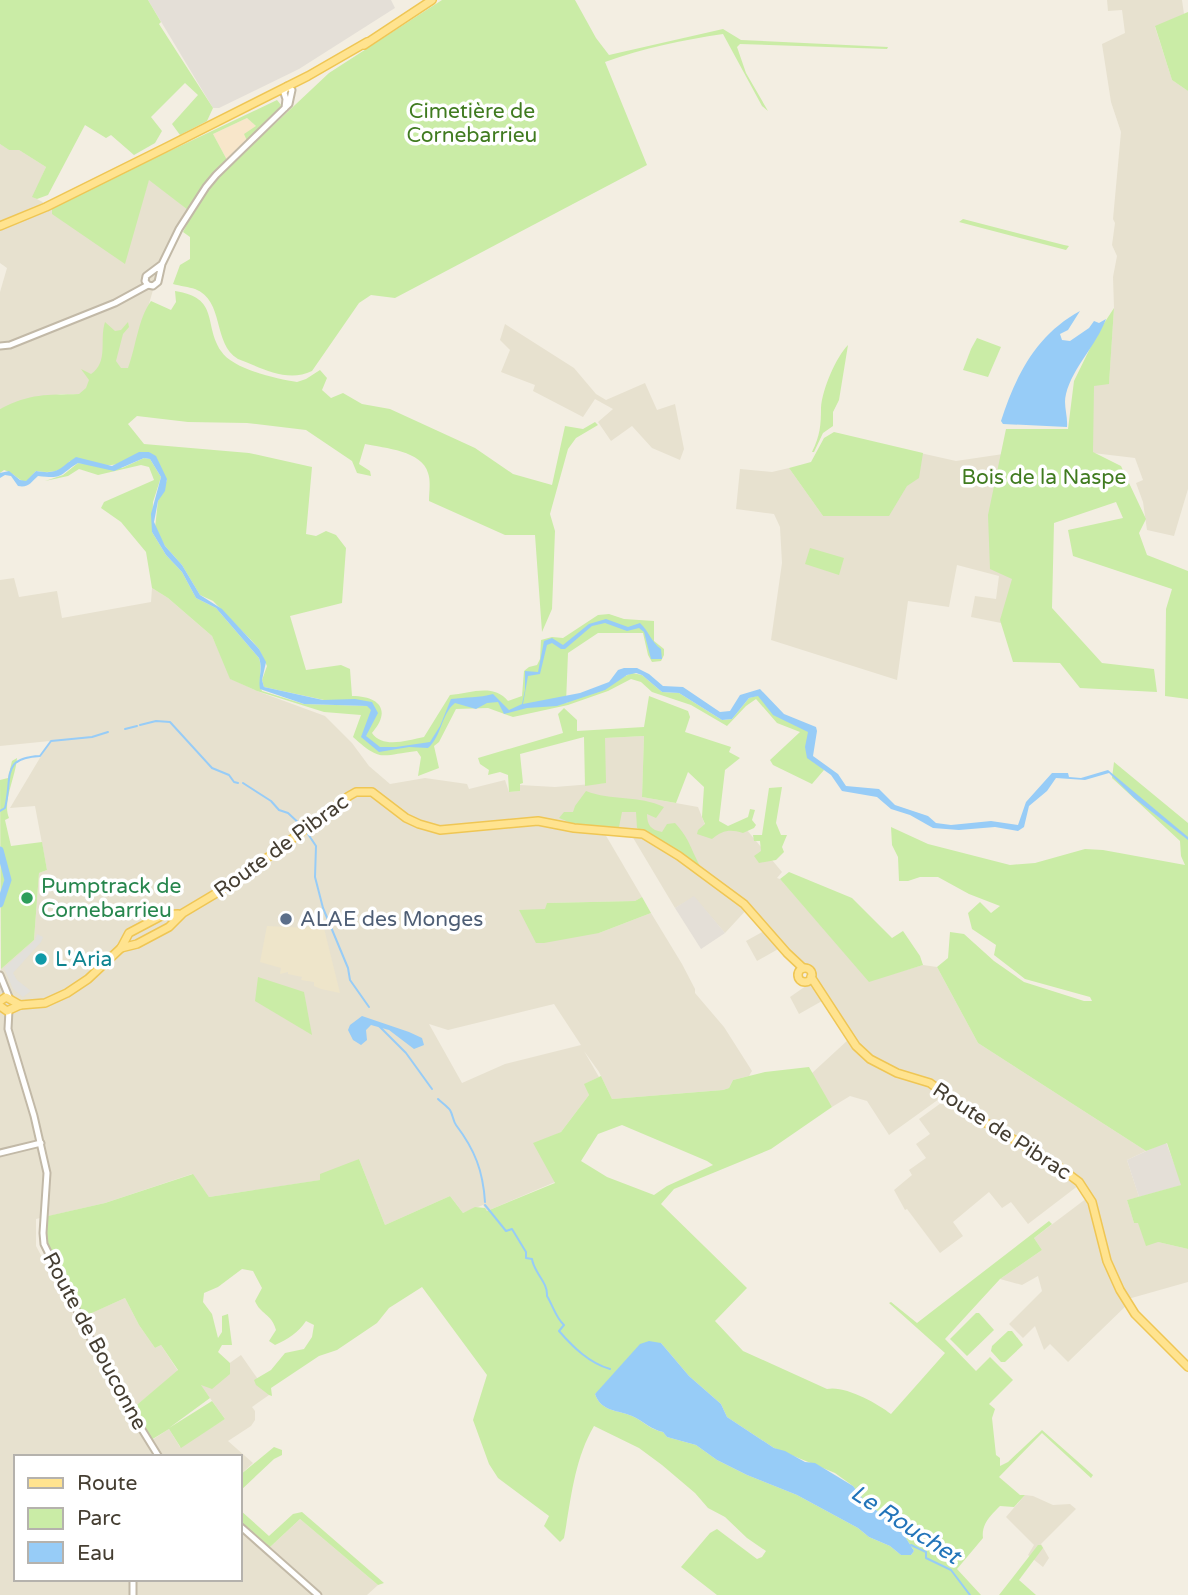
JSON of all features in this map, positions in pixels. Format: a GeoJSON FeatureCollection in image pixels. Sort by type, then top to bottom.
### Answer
{"type":"FeatureCollection","features":[{"type":"Feature","properties":{"kind":"main road"},"geometry":{"type":"LineString","coordinates":[[0,226],[46,207],[326,71],[432,0]]}},
{"type":"Feature","properties":{"kind":"main road","name":"Route de Pibrac"},"geometry":{"type":"LineString","coordinates":[[171,919],[234,882],[349,796],[362,791],[372,792],[419,824],[440,830],[527,821],[643,834],[679,856],[744,904],[801,970],[800,980],[809,979]]}},
{"type":"Feature","properties":{"kind":"main road"},"geometry":{"type":"LineString","coordinates":[[163,915],[171,919],[166,929],[137,944],[131,941],[129,933],[163,915]]}},
{"type":"Feature","properties":{"kind":"main road"},"geometry":{"type":"LineString","coordinates":[[6,1005],[45,1003],[67,993],[88,979],[131,941]]}},
{"type":"Feature","properties":{"kind":"main road","name":"Route de Pibrac"},"geometry":{"type":"LineString","coordinates":[[801,970],[810,970],[809,979],[856,1046],[870,1059],[897,1073],[930,1083],[976,1117],[1055,1164],[1079,1182],[1095,1211],[1107,1261],[1120,1290],[1135,1314],[1188,1367]]}},
{"type":"Feature","properties":{"kind":"street"},"geometry":{"type":"LineString","coordinates":[[0,346],[10,345],[115,303],[147,283],[157,284],[155,275],[185,219],[211,181],[292,100],[288,89]]}},
{"type":"Feature","properties":{"kind":"street"},"geometry":{"type":"LineString","coordinates":[[147,283],[148,275],[155,275]]}},
{"type":"Feature","properties":{"kind":"street","name":"Route de Bouconne"},"geometry":{"type":"LineString","coordinates":[[0,978],[8,1030],[21,1069],[47,1173],[44,1244],[110,1378],[158,1455]]}},
{"type":"Feature","properties":{"kind":"street"},"geometry":{"type":"LineString","coordinates":[[0,1153],[41,1143]]}},
{"type":"Feature","properties":{"kind":"street"},"geometry":{"type":"LineString","coordinates":[[242,1528],[318,1595]]}},
{"type":"Feature","properties":{"kind":"shaded area"},"geometry":{"type":"Polygon","coordinates":[[[148,0],[391,0],[395,8],[299,69],[219,108],[213,108],[148,0]]]}},
{"type":"Feature","properties":{"kind":"shaded area"},"geometry":{"type":"Polygon","coordinates":[[[1107,0],[1182,0],[1184,14],[1155,27],[1172,80],[1188,91],[1188,489],[1174,536],[1147,530],[1143,502],[1136,483],[1143,480],[1135,458],[1093,453],[1090,386],[1109,383],[1114,308],[1113,277],[1117,256],[1112,245],[1115,223],[1113,219],[1121,132],[1111,102],[1102,44],[1125,33],[1122,10],[1108,11],[1107,0]]]}},
{"type":"Feature","properties":{"kind":"shaded area"},"geometry":{"type":"Polygon","coordinates":[[[247,118],[256,126],[248,143],[227,160],[213,134],[247,118]]]}},
{"type":"Feature","properties":{"kind":"shaded area"},"geometry":{"type":"Polygon","coordinates":[[[0,144],[9,150],[19,150],[46,167],[33,197],[52,207],[124,263],[149,179],[192,213],[160,272],[161,283],[153,290],[119,407],[89,394],[60,394],[0,409],[0,292],[7,268],[0,263],[0,144]]]}},
{"type":"Feature","properties":{"kind":"shaded area"},"geometry":{"type":"Polygon","coordinates":[[[505,324],[574,368],[596,394],[606,400],[645,383],[657,410],[675,404],[684,449],[680,460],[652,448],[632,426],[611,441],[598,422],[613,409],[595,399],[583,417],[533,391],[535,385],[501,372],[510,350],[500,340],[505,324]]]}},
{"type":"Feature","properties":{"kind":"shaded area"},"geometry":{"type":"Polygon","coordinates":[[[907,450],[956,461],[1010,453],[1017,576],[1001,623],[971,617],[975,596],[996,599],[999,576],[957,565],[949,607],[908,601],[897,680],[771,640],[782,563],[780,527],[774,514],[736,509],[740,469],[772,472],[789,468],[823,516],[907,450]]]}},
{"type":"Feature","properties":{"kind":"shaded area"},"geometry":{"type":"Polygon","coordinates":[[[14,578],[19,597],[57,591],[62,618],[151,602],[152,588],[168,598],[212,636],[231,679],[325,716],[352,743],[369,766],[390,784],[425,778],[467,784],[469,789],[505,780],[509,792],[520,791],[520,785],[555,787],[605,783],[605,738],[644,736],[642,797],[698,807],[709,835],[741,823],[782,872],[777,878],[869,981],[923,965],[937,967],[978,1043],[1146,1151],[1127,1160],[1139,1197],[1127,1200],[1134,1223],[1138,1222],[1158,1242],[1188,1249],[1188,1282],[1128,1299],[1130,1302],[1068,1362],[1050,1344],[1044,1350],[1035,1326],[1023,1338],[1009,1324],[1042,1291],[1038,1276],[1022,1285],[1000,1279],[1042,1250],[1034,1238],[1087,1198],[1079,1185],[1028,1224],[1011,1202],[1002,1208],[989,1192],[953,1222],[963,1236],[940,1253],[907,1209],[905,1210],[894,1190],[912,1175],[909,1170],[926,1158],[916,1144],[930,1134],[919,1119],[941,1103],[939,1099],[889,1135],[867,1101],[850,1096],[832,1107],[811,1074],[849,1039],[822,1001],[799,1014],[790,997],[813,981],[809,975],[810,968],[800,963],[749,907],[725,933],[694,897],[675,908],[632,836],[605,834],[642,897],[635,901],[547,903],[599,933],[651,913],[682,964],[695,993],[724,1027],[752,1071],[749,1076],[733,1080],[729,1088],[723,1090],[612,1099],[599,1072],[584,1051],[599,1077],[585,1084],[589,1095],[561,1132],[553,1136],[555,1182],[487,1211],[483,1205],[463,1213],[450,1196],[385,1225],[359,1159],[321,1180],[209,1197],[192,1174],[105,1203],[36,1219],[36,1246],[76,1320],[125,1298],[155,1348],[161,1345],[178,1371],[132,1409],[152,1440],[169,1429],[180,1447],[225,1419],[200,1384],[241,1355],[269,1395],[252,1407],[255,1420],[251,1426],[228,1441],[253,1463],[242,1473],[242,1455],[14,1455],[14,1581],[242,1581],[242,1525],[269,1548],[300,1519],[378,1585],[367,1595],[0,1595],[0,981],[1,969],[34,940],[39,873],[47,870],[35,806],[10,808],[50,741],[0,746],[0,580],[14,578]],[[554,1004],[448,1030],[429,1024],[462,1083],[505,1064],[581,1045],[554,1004]]]}},
{"type":"Feature","properties":{"kind":"shaded area"},"geometry":{"type":"Polygon","coordinates":[[[694,896],[725,933],[701,949],[675,908],[694,896]]]}},
{"type":"Feature","properties":{"kind":"shaded area"},"geometry":{"type":"Polygon","coordinates":[[[322,920],[340,993],[321,989],[314,986],[314,982],[301,980],[302,977],[288,972],[280,974],[281,968],[260,962],[267,926],[306,928],[322,920]]]}},
{"type":"Feature","properties":{"kind":"shaded area"},"geometry":{"type":"Polygon","coordinates":[[[764,931],[780,948],[757,961],[746,941],[764,931]]]}},
{"type":"Feature","properties":{"kind":"shaded area"},"geometry":{"type":"Polygon","coordinates":[[[37,934],[43,937],[41,942],[13,973],[17,980],[31,991],[23,997],[13,989],[4,968],[35,940],[37,934]]]}},
{"type":"Feature","properties":{"kind":"shaded area"},"geometry":{"type":"Polygon","coordinates":[[[1166,1142],[1182,1185],[1139,1197],[1127,1160],[1166,1142]]]}},
{"type":"Feature","properties":{"kind":"shaded area"},"geometry":{"type":"Polygon","coordinates":[[[1025,1495],[1053,1505],[1070,1504],[1076,1509],[1041,1544],[1049,1558],[1043,1567],[1028,1555],[1034,1545],[1006,1517],[1025,1495]]]}},
{"type":"Feature","properties":{"kind":"green space"},"geometry":{"type":"Polygon","coordinates":[[[0,0],[148,0],[161,22],[159,24],[213,108],[207,121],[180,135],[172,124],[198,95],[185,83],[151,117],[162,131],[155,143],[134,155],[111,135],[106,138],[85,125],[48,195],[37,199],[32,197],[46,167],[19,150],[9,150],[0,144],[0,0]]]}},
{"type":"Feature","properties":{"kind":"green space","name":"Cimetière de Cornebarrieu"},"geometry":{"type":"Polygon","coordinates":[[[442,0],[575,0],[596,38],[609,55],[723,29],[741,40],[888,47],[740,44],[737,47],[746,73],[768,111],[762,106],[723,34],[664,45],[605,62],[647,165],[395,298],[371,295],[359,303],[312,371],[284,375],[238,359],[225,343],[211,303],[195,289],[173,284],[180,265],[190,259],[190,237],[183,232],[192,215],[228,168],[329,73],[442,0]]]}},
{"type":"Feature","properties":{"kind":"green space"},"geometry":{"type":"Polygon","coordinates":[[[1188,12],[1188,91],[1172,80],[1155,26],[1188,12]]]}},
{"type":"Feature","properties":{"kind":"green space"},"geometry":{"type":"Polygon","coordinates":[[[277,100],[281,105],[278,111],[248,143],[244,134],[256,126],[247,118],[213,134],[227,160],[215,171],[188,210],[149,180],[125,264],[52,214],[52,207],[277,100]]]}},
{"type":"Feature","properties":{"kind":"green space"},"geometry":{"type":"Polygon","coordinates":[[[963,219],[1069,246],[1066,250],[959,222],[963,219]]]}},
{"type":"Feature","properties":{"kind":"green space"},"geometry":{"type":"Polygon","coordinates":[[[175,291],[199,299],[205,306],[221,351],[235,363],[267,376],[297,382],[320,370],[327,378],[322,390],[331,398],[343,393],[362,404],[390,409],[475,448],[513,474],[552,485],[565,426],[583,429],[595,422],[598,425],[576,438],[568,449],[550,514],[555,531],[552,609],[542,632],[535,535],[505,535],[429,501],[428,473],[411,455],[365,444],[359,464],[370,471],[371,476],[357,473],[352,461],[306,430],[247,423],[188,422],[137,416],[128,424],[144,444],[249,453],[312,467],[306,534],[316,536],[326,531],[336,535],[346,548],[342,603],[290,616],[306,670],[341,665],[350,669],[352,696],[369,699],[380,706],[381,718],[372,733],[377,738],[396,742],[424,737],[450,695],[489,691],[502,695],[508,701],[522,696],[524,671],[537,665],[541,640],[563,638],[598,615],[609,614],[624,619],[654,621],[654,641],[664,649],[664,655],[661,661],[652,662],[643,633],[598,633],[568,653],[566,703],[632,673],[642,675],[662,692],[679,693],[722,720],[732,719],[749,698],[760,695],[777,714],[808,729],[811,735],[809,753],[824,770],[812,784],[773,765],[770,760],[800,732],[777,723],[756,699],[727,726],[691,705],[652,692],[641,682],[631,679],[608,691],[568,705],[513,717],[488,708],[456,709],[439,742],[434,746],[439,768],[418,776],[421,757],[417,751],[377,754],[353,737],[361,715],[324,712],[257,691],[230,679],[212,636],[168,598],[152,588],[146,552],[121,522],[101,508],[104,502],[154,480],[149,467],[141,465],[98,475],[79,469],[68,476],[45,481],[63,475],[78,463],[122,468],[144,458],[150,459],[161,477],[153,502],[152,532],[166,555],[182,572],[196,598],[216,608],[259,658],[262,691],[304,704],[368,706],[371,702],[324,700],[264,687],[262,680],[267,666],[259,649],[213,601],[200,595],[155,528],[158,501],[167,480],[149,452],[140,453],[113,465],[70,461],[55,471],[36,471],[26,482],[4,470],[0,473],[0,409],[30,397],[79,394],[86,388],[89,380],[81,369],[91,374],[100,363],[105,322],[115,331],[121,330],[128,322],[129,327],[123,334],[116,361],[121,368],[128,368],[140,325],[151,301],[171,310],[176,302],[175,291]]]}},
{"type":"Feature","properties":{"kind":"green space","name":"Bois de la Naspe"},"geometry":{"type":"Polygon","coordinates":[[[1114,308],[1109,384],[1094,386],[1093,452],[1121,466],[1146,519],[1139,533],[1147,555],[1188,571],[1188,699],[1165,696],[1166,609],[1172,589],[1073,556],[1068,530],[1123,518],[1116,502],[1054,523],[1052,608],[1102,663],[1154,669],[1157,692],[1080,688],[1060,663],[1013,662],[1000,620],[1012,579],[990,569],[988,515],[1006,429],[1068,429],[1074,381],[1097,334],[1114,308]]]}},
{"type":"Feature","properties":{"kind":"green space"},"geometry":{"type":"Polygon","coordinates":[[[977,338],[1001,347],[988,377],[963,370],[977,338]]]}},
{"type":"Feature","properties":{"kind":"green space"},"geometry":{"type":"Polygon","coordinates":[[[848,345],[839,400],[833,412],[833,426],[823,433],[812,452],[820,430],[822,401],[827,383],[834,365],[848,345]]]}},
{"type":"Feature","properties":{"kind":"green space"},"geometry":{"type":"Polygon","coordinates":[[[834,432],[923,453],[919,478],[907,486],[889,516],[823,516],[789,468],[811,462],[824,438],[834,432]]]}},
{"type":"Feature","properties":{"kind":"green space"},"geometry":{"type":"Polygon","coordinates":[[[810,548],[844,558],[839,575],[805,564],[810,548]]]}},
{"type":"Feature","properties":{"kind":"green space"},"geometry":{"type":"Polygon","coordinates":[[[649,696],[688,711],[690,717],[685,732],[731,747],[729,752],[740,758],[725,770],[719,821],[728,826],[748,817],[750,809],[755,810],[752,820],[756,825],[754,828],[743,833],[727,831],[712,839],[697,834],[705,824],[702,817],[704,787],[688,772],[676,803],[642,797],[644,736],[605,738],[606,783],[585,786],[584,737],[520,754],[523,783],[520,784],[520,791],[509,792],[508,775],[500,772],[488,775],[489,770],[480,764],[478,758],[563,733],[558,714],[564,708],[577,720],[577,731],[644,727],[649,696]]]}},
{"type":"Feature","properties":{"kind":"green space"},"geometry":{"type":"Polygon","coordinates":[[[17,758],[7,804],[9,818],[5,820],[11,846],[42,842],[47,870],[39,873],[34,940],[1,969],[0,780],[8,778],[12,761],[17,758]]]}},
{"type":"Feature","properties":{"kind":"green space"},"geometry":{"type":"Polygon","coordinates":[[[1114,762],[1188,823],[1188,1249],[1158,1242],[1146,1246],[1138,1223],[1134,1223],[1127,1200],[1181,1185],[1167,1143],[1146,1151],[978,1043],[937,967],[948,958],[950,932],[964,934],[994,961],[1024,982],[1084,1001],[1092,1001],[1090,997],[1025,979],[994,955],[996,945],[972,929],[968,913],[980,902],[991,913],[1000,906],[969,894],[938,877],[899,881],[898,857],[892,845],[891,827],[928,844],[1010,865],[1035,863],[1085,849],[1185,865],[1180,841],[1112,778],[1114,762]]]}},
{"type":"Feature","properties":{"kind":"green space"},"geometry":{"type":"Polygon","coordinates":[[[782,787],[776,823],[781,835],[787,835],[782,847],[784,852],[776,860],[759,863],[754,856],[761,851],[760,841],[754,841],[753,835],[762,835],[769,788],[782,787]]]}},
{"type":"Feature","properties":{"kind":"green space"},"geometry":{"type":"Polygon","coordinates":[[[586,791],[664,807],[656,818],[647,814],[649,824],[662,832],[667,824],[675,823],[700,866],[637,828],[636,812],[622,812],[619,827],[576,825],[559,818],[564,812],[573,812],[586,791]]]}},
{"type":"Feature","properties":{"kind":"green space"},"geometry":{"type":"Polygon","coordinates":[[[789,872],[852,898],[892,938],[903,931],[923,965],[869,982],[780,879],[789,872]]]}},
{"type":"Feature","properties":{"kind":"green space"},"geometry":{"type":"Polygon","coordinates":[[[642,897],[651,913],[599,933],[544,943],[536,943],[519,910],[545,909],[547,903],[635,901],[642,897]]]}},
{"type":"Feature","properties":{"kind":"green space"},"geometry":{"type":"Polygon","coordinates":[[[258,977],[304,992],[312,1035],[255,1001],[258,977]]]}},
{"type":"Feature","properties":{"kind":"green space"},"geometry":{"type":"Polygon","coordinates":[[[809,1067],[832,1107],[771,1149],[674,1189],[661,1204],[747,1288],[715,1321],[743,1351],[827,1389],[834,1388],[860,1396],[891,1414],[945,1353],[889,1303],[917,1323],[1049,1221],[1052,1224],[1034,1238],[1042,1250],[1000,1279],[945,1339],[976,1371],[990,1357],[1013,1380],[989,1404],[995,1409],[992,1418],[996,1455],[1000,1458],[1000,1466],[1008,1462],[1042,1430],[1093,1475],[1091,1478],[1042,1433],[999,1477],[1020,1495],[1025,1495],[1014,1507],[1000,1506],[993,1513],[985,1524],[983,1538],[957,1569],[981,1595],[717,1595],[681,1567],[710,1533],[717,1529],[757,1559],[766,1551],[747,1538],[725,1517],[708,1508],[695,1493],[639,1448],[594,1426],[582,1452],[564,1538],[560,1542],[544,1526],[549,1516],[498,1478],[489,1464],[473,1420],[487,1375],[422,1287],[389,1308],[377,1323],[337,1350],[319,1356],[271,1388],[272,1396],[256,1385],[254,1380],[271,1370],[285,1353],[304,1349],[312,1337],[314,1325],[306,1321],[296,1332],[275,1345],[269,1341],[276,1330],[255,1301],[262,1288],[253,1271],[242,1269],[218,1287],[204,1293],[203,1302],[212,1314],[218,1338],[222,1332],[222,1316],[228,1314],[232,1345],[222,1345],[218,1352],[230,1363],[230,1374],[212,1389],[201,1385],[210,1398],[169,1428],[212,1401],[225,1419],[181,1448],[169,1429],[151,1440],[132,1409],[178,1370],[161,1345],[155,1348],[125,1298],[83,1317],[49,1251],[45,1237],[48,1216],[105,1203],[193,1174],[209,1197],[320,1180],[320,1174],[359,1159],[385,1225],[450,1196],[463,1213],[475,1207],[485,1208],[487,1211],[555,1183],[533,1143],[561,1132],[589,1095],[584,1084],[601,1076],[612,1099],[723,1090],[729,1088],[733,1080],[765,1072],[809,1067]],[[622,1125],[598,1134],[581,1161],[607,1177],[654,1195],[667,1186],[713,1165],[707,1161],[622,1125]],[[661,1343],[595,1394],[601,1404],[632,1416],[663,1432],[667,1437],[696,1445],[717,1460],[747,1475],[797,1495],[858,1528],[869,1537],[890,1546],[901,1555],[911,1555],[914,1551],[901,1530],[867,1504],[853,1486],[835,1473],[774,1448],[727,1417],[721,1404],[689,1376],[661,1343]]]}},
{"type":"Feature","properties":{"kind":"green space"},"geometry":{"type":"Polygon","coordinates":[[[976,1313],[994,1330],[967,1356],[950,1339],[976,1313]]]}},
{"type":"Feature","properties":{"kind":"green space"},"geometry":{"type":"Polygon","coordinates":[[[1008,1331],[1012,1331],[1023,1345],[1005,1362],[1001,1362],[991,1351],[992,1346],[1008,1331]]]}},
{"type":"Feature","properties":{"kind":"green space"},"geometry":{"type":"Polygon","coordinates":[[[274,1447],[282,1450],[282,1455],[274,1459],[242,1489],[242,1473],[274,1447]]]}},
{"type":"Feature","properties":{"kind":"green space"},"geometry":{"type":"Polygon","coordinates":[[[242,1512],[269,1536],[293,1514],[302,1512],[384,1583],[378,1585],[300,1519],[269,1548],[242,1525],[242,1512]]]}},
{"type":"Feature","properties":{"kind":"green space"},"geometry":{"type":"Polygon","coordinates":[[[1038,1545],[1043,1548],[1019,1580],[1036,1595],[999,1595],[1038,1545]]]}},
{"type":"Feature","properties":{"kind":"water"},"geometry":{"type":"Polygon","coordinates":[[[1080,311],[1068,330],[1060,334],[1062,340],[1070,341],[1089,328],[1094,321],[1099,323],[1106,319],[1069,384],[1065,398],[1067,427],[1003,424],[1001,421],[1013,388],[1030,358],[1051,332],[1080,311]]]}},
{"type":"Feature","properties":{"kind":"water"},"geometry":{"type":"Polygon","coordinates":[[[139,452],[149,452],[156,456],[167,479],[165,491],[158,501],[154,522],[165,546],[182,565],[200,595],[222,609],[259,649],[266,662],[262,680],[264,687],[323,700],[355,699],[372,702],[378,713],[366,736],[380,747],[430,742],[451,699],[493,694],[509,710],[522,704],[525,671],[538,672],[544,641],[552,638],[563,645],[589,624],[606,619],[628,627],[640,623],[661,649],[662,659],[651,659],[644,632],[639,628],[627,631],[605,623],[592,626],[565,649],[552,643],[547,645],[540,674],[528,676],[523,704],[580,693],[609,682],[618,670],[624,668],[637,668],[663,686],[683,687],[720,712],[730,711],[740,695],[760,689],[784,714],[816,727],[813,756],[838,774],[846,786],[879,789],[895,805],[928,816],[936,823],[951,825],[991,821],[1018,825],[1026,802],[1052,773],[1068,773],[1069,777],[1081,778],[1108,770],[1188,837],[1188,840],[1134,798],[1109,773],[1085,780],[1056,778],[1047,791],[1029,806],[1024,827],[1018,831],[995,827],[959,830],[933,828],[910,815],[891,809],[877,797],[842,791],[831,775],[807,758],[805,747],[808,732],[773,715],[758,696],[749,698],[732,719],[722,720],[679,693],[662,692],[636,673],[627,675],[605,690],[557,706],[527,708],[504,714],[498,702],[487,703],[476,709],[455,703],[428,748],[409,747],[379,752],[361,737],[371,710],[367,706],[304,704],[260,689],[259,658],[216,608],[196,598],[182,572],[166,555],[152,532],[151,514],[161,477],[150,459],[144,458],[114,471],[78,463],[61,475],[38,476],[25,486],[18,486],[11,476],[0,478],[0,473],[9,471],[20,480],[26,481],[36,471],[54,471],[76,457],[112,466],[139,452]]]}},
{"type":"Feature","properties":{"kind":"water"},"geometry":{"type":"Polygon","coordinates":[[[362,1016],[422,1038],[424,1045],[414,1049],[389,1030],[371,1025],[366,1030],[367,1040],[361,1045],[353,1040],[348,1030],[350,1025],[362,1016]]]}},
{"type":"Feature","properties":{"kind":"water"},"geometry":{"type":"Polygon","coordinates":[[[649,1341],[661,1343],[689,1376],[721,1404],[727,1417],[774,1448],[805,1462],[815,1463],[853,1486],[867,1504],[901,1530],[914,1551],[911,1555],[901,1555],[890,1546],[869,1537],[858,1528],[797,1495],[747,1475],[717,1460],[696,1445],[667,1437],[663,1432],[632,1416],[601,1404],[595,1394],[640,1344],[649,1341]]]}},
{"type":"Feature","properties":{"kind":"waterway"},"geometry":{"type":"LineString","coordinates":[[140,725],[156,721],[170,722],[212,768],[229,775],[238,783]]}},
{"type":"Feature","properties":{"kind":"waterway"},"geometry":{"type":"LineString","coordinates":[[125,729],[137,726]]}},
{"type":"Feature","properties":{"kind":"waterway"},"geometry":{"type":"LineString","coordinates":[[0,811],[5,808],[13,765],[27,758],[40,756],[51,741],[92,737],[108,732]]}},
{"type":"Feature","properties":{"kind":"waterway"},"geometry":{"type":"LineString","coordinates":[[243,783],[271,801],[279,810],[288,813],[302,826]]}},
{"type":"Feature","properties":{"kind":"waterway"},"geometry":{"type":"LineString","coordinates":[[306,831],[316,846],[315,877],[323,908],[348,968],[350,980],[369,1007]]}},
{"type":"Feature","properties":{"kind":"waterway"},"geometry":{"type":"LineString","coordinates":[[0,850],[8,880],[0,904]]}},
{"type":"Feature","properties":{"kind":"waterway"},"geometry":{"type":"LineString","coordinates":[[379,1026],[406,1053],[432,1089]]}},
{"type":"Feature","properties":{"kind":"waterway"},"geometry":{"type":"LineString","coordinates":[[438,1099],[450,1110],[473,1152],[480,1171],[485,1202]]}},
{"type":"Feature","properties":{"kind":"waterway","name":"Le Rouchet"},"geometry":{"type":"LineString","coordinates":[[485,1205],[506,1231],[512,1229],[526,1252],[526,1258],[532,1259],[547,1296],[564,1325],[559,1331],[588,1359],[610,1369]]}},
{"type":"Feature","properties":{"kind":"waterway","name":"Le Rouchet"},"geometry":{"type":"LineString","coordinates":[[911,1545],[926,1552],[926,1558],[951,1570],[970,1595]]}},
{"type":"Feature","properties":{"kind":"place","name":"Pumptrack de Cornebarrieu"},"geometry":{"type":"Point","coordinates":[27,898]}},
{"type":"Feature","properties":{"kind":"place","name":"ALAE des Monges"},"geometry":{"type":"Point","coordinates":[286,919]}},
{"type":"Feature","properties":{"kind":"place","name":"L'Aria"},"geometry":{"type":"Point","coordinates":[41,959]}}]}
